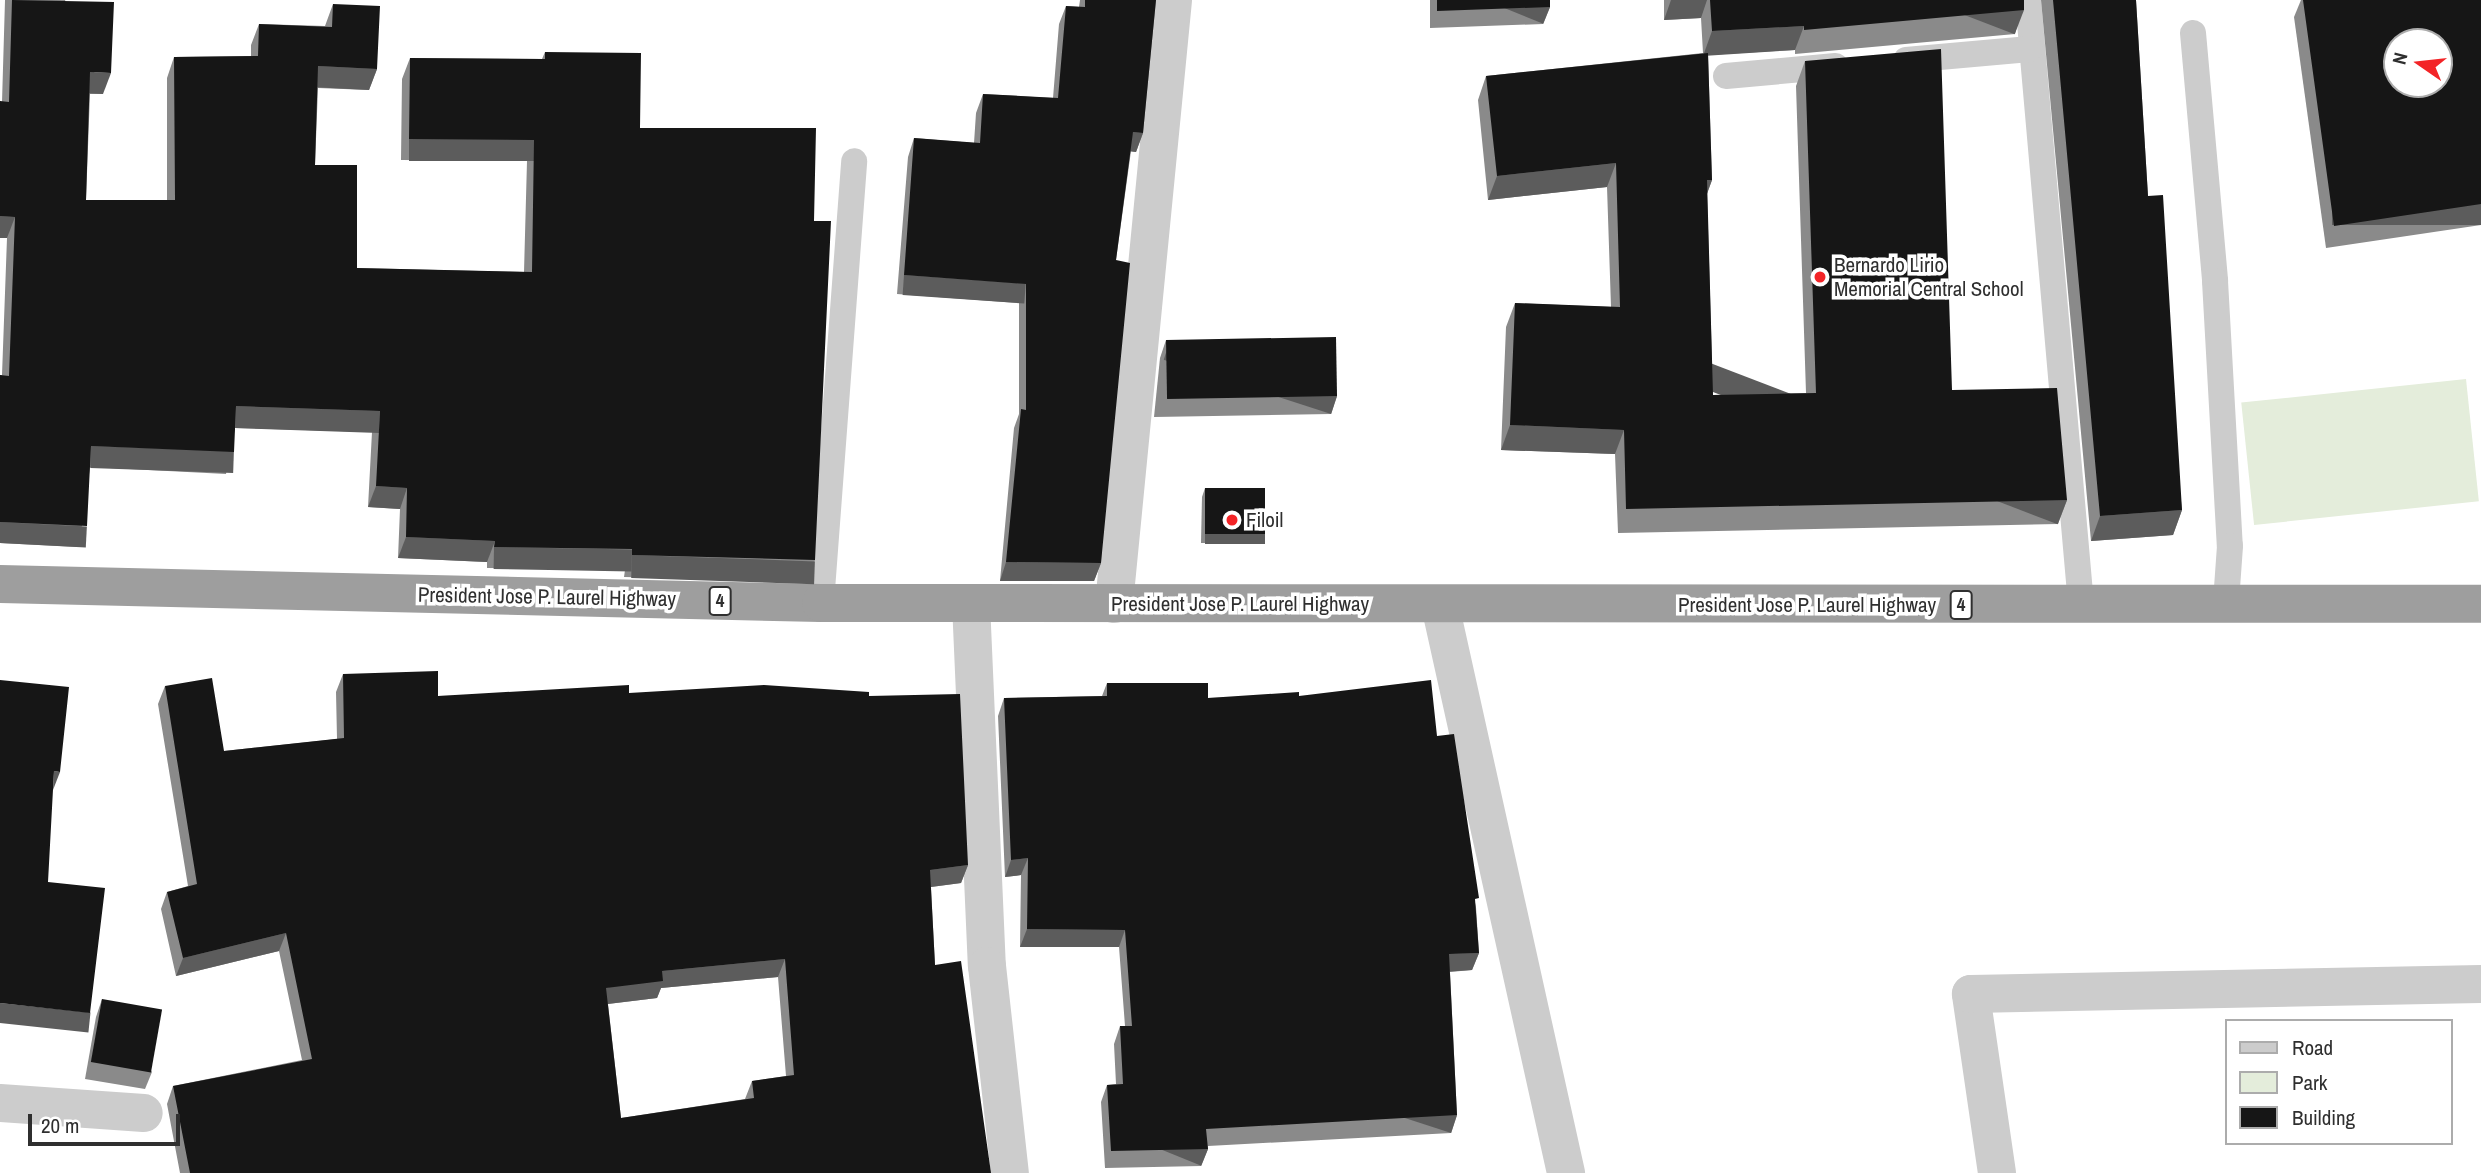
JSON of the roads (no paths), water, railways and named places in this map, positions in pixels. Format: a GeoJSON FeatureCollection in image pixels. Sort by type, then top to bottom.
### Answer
{"type":"FeatureCollection","features":[{"type":"Feature","properties":{"kind":"highway","name":"President Jose P. Laurel Highway"},"geometry":{"type":"LineString","coordinates":[[0,584],[821,603],[2481,604]]}},
{"type":"Feature","properties":{"kind":"street"},"geometry":{"type":"LineString","coordinates":[[1114,604],[1173,0]]}},
{"type":"Feature","properties":{"kind":"street"},"geometry":{"type":"LineString","coordinates":[[971,603],[987,966],[1010,1173]]}},
{"type":"Feature","properties":{"kind":"street"},"geometry":{"type":"LineString","coordinates":[[1440,605],[1566,1173]]}},
{"type":"Feature","properties":{"kind":"street"},"geometry":{"type":"LineString","coordinates":[[1997,1173],[1971,994],[2481,984]]}},
{"type":"Feature","properties":{"kind":"street"},"geometry":{"type":"LineString","coordinates":[[0,1102],[144,1113]]}},
{"type":"Feature","properties":{"kind":"lane"},"geometry":{"type":"LineString","coordinates":[[2028,0],[2030,49],[2081,604]]}},
{"type":"Feature","properties":{"kind":"lane"},"geometry":{"type":"LineString","coordinates":[[2193,33],[2216,281],[2230,546],[2227,602]]}},
{"type":"Feature","properties":{"kind":"lane"},"geometry":{"type":"LineString","coordinates":[[1726,76],[2030,49]]}},
{"type":"Feature","properties":{"kind":"lane"},"geometry":{"type":"LineString","coordinates":[[821,603],[854,161]]}},
{"type":"Feature","properties":{"kind":"place","name":"Bernardo Lirio Memorial Central School"},"geometry":{"type":"Point","coordinates":[1820,277]}},
{"type":"Feature","properties":{"kind":"place","name":"Filoil"},"geometry":{"type":"Point","coordinates":[1232,520]}}]}
